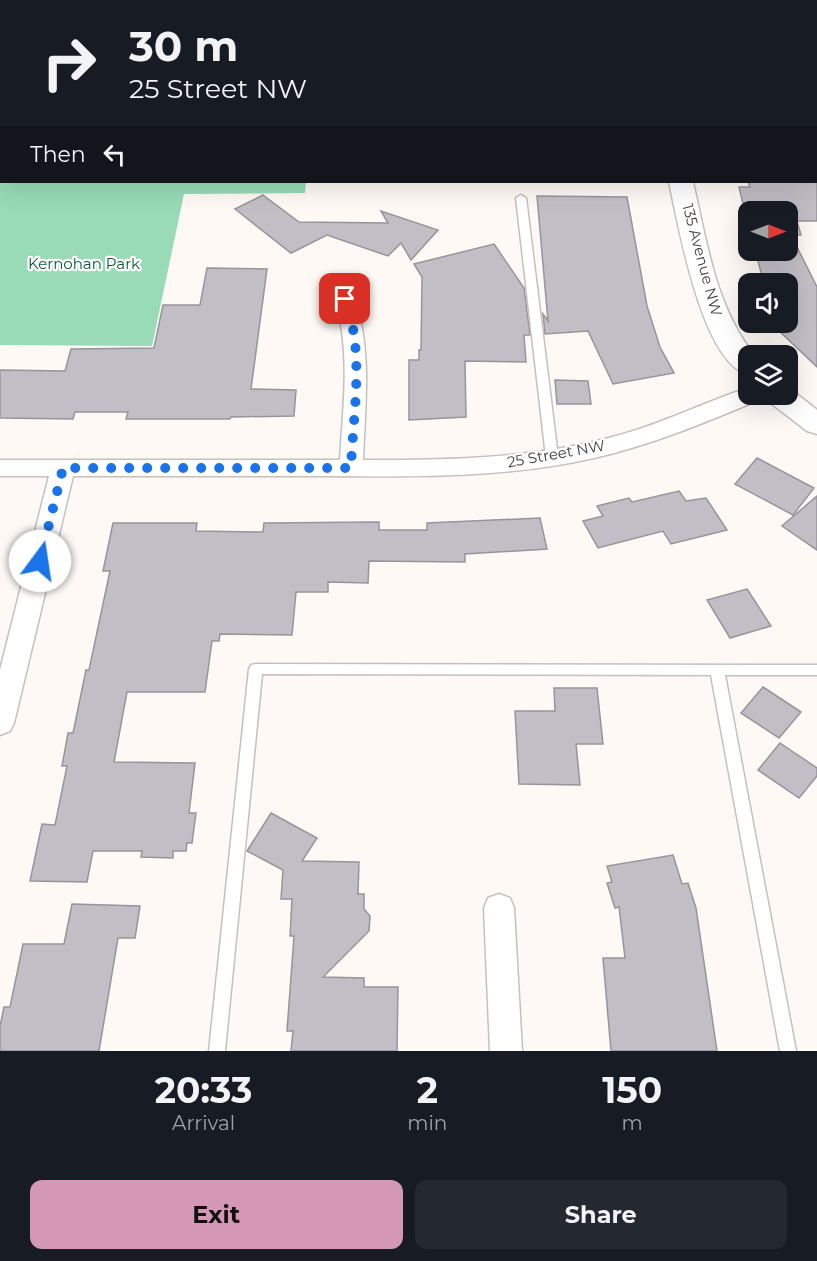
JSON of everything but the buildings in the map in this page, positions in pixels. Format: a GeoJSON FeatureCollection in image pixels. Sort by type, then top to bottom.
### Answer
{"type":"FeatureCollection","features":[{"type":"Feature","properties":{"kind":"street","name":"135 Avenue NW"},"geometry":{"type":"LineString","coordinates":[[681,183],[714,313],[738,352]]}},
{"type":"Feature","properties":{"kind":"street"},"geometry":{"type":"LineString","coordinates":[[345,299],[352,317],[356,345],[351,468]]}},
{"type":"Feature","properties":{"kind":"street","name":"25 Street NW"},"geometry":{"type":"LineString","coordinates":[[0,468],[449,467],[516,462],[594,450],[652,433],[738,400]]}},
{"type":"Feature","properties":{"kind":"street"},"geometry":{"type":"LineString","coordinates":[[792,405],[817,424]]}},
{"type":"Feature","properties":{"kind":"street"},"geometry":{"type":"LineString","coordinates":[[0,723],[63,468]]}},
{"type":"Feature","properties":{"kind":"street"},"geometry":{"type":"LineString","coordinates":[[499,908],[506,1051]]}},
{"type":"Feature","properties":{"kind":"lane"},"geometry":{"type":"LineString","coordinates":[[521,198],[552,457]]}},
{"type":"Feature","properties":{"kind":"lane"},"geometry":{"type":"LineString","coordinates":[[218,1051],[256,669],[817,670]]}},
{"type":"Feature","properties":{"kind":"lane"},"geometry":{"type":"LineString","coordinates":[[717,670],[788,1051]]}},
{"type":"Feature","properties":{"kind":"green space","name":"Kernohan Park"},"geometry":{"type":"Polygon","coordinates":[[[0,183],[306,183],[305,193],[184,194],[152,346],[0,345],[0,183]]]}},
{"type":"Feature","properties":{"kind":"route"},"geometry":{"type":"LineString","coordinates":[[40,561],[63,468],[351,468],[356,345],[352,317],[345,299]]}}]}
